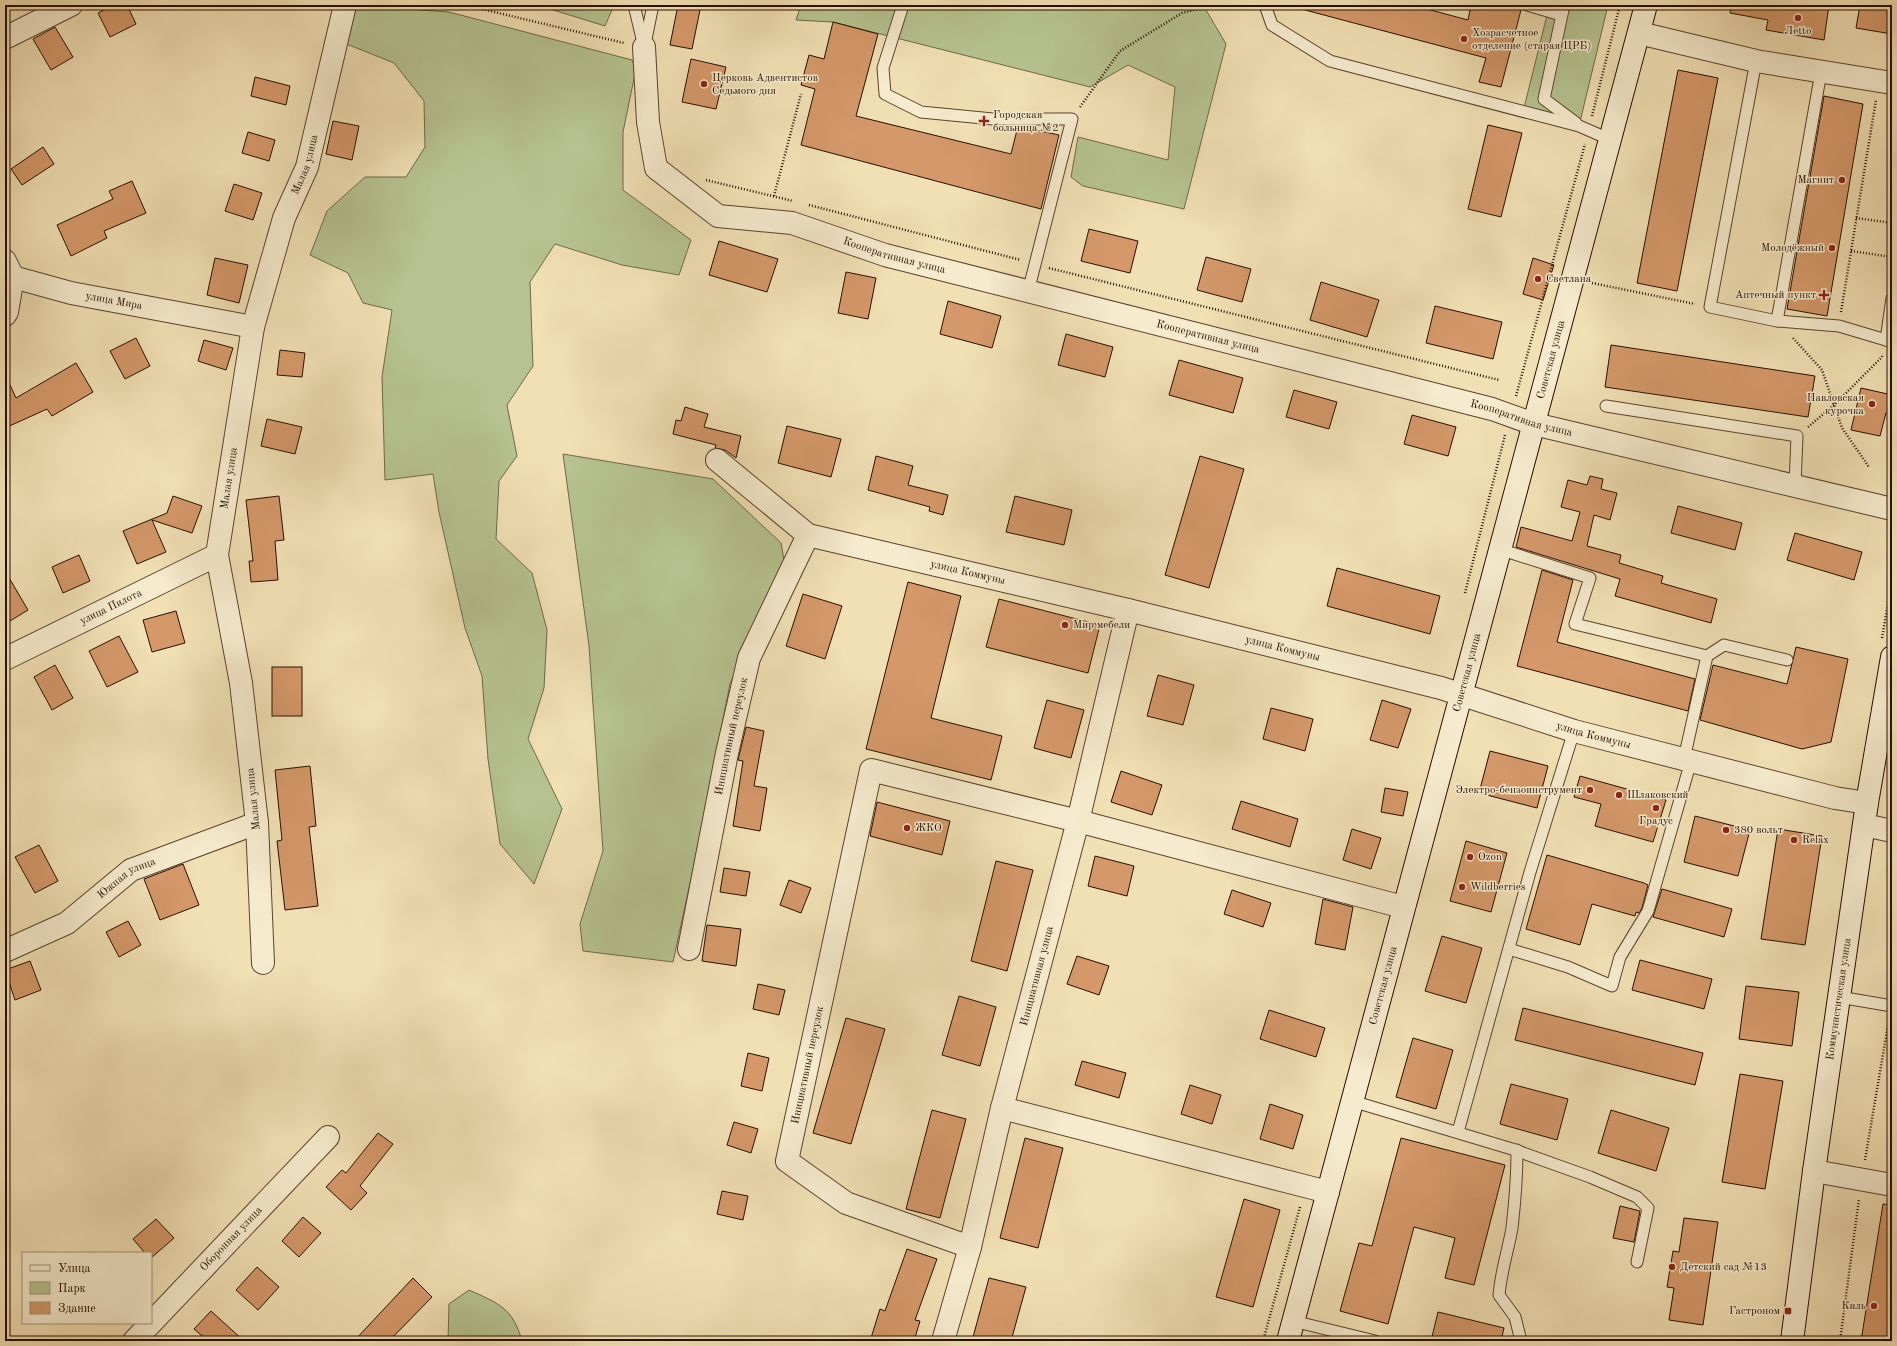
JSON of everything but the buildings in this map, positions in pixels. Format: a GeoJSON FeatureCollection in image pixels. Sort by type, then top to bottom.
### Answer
{"type":"FeatureCollection","features":[{"type":"Feature","properties":{"kind":"street"},"geometry":{"type":"LineString","coordinates":[[5,38],[71,5]]}},
{"type":"Feature","properties":{"kind":"street","name":"Малая улица"},"geometry":{"type":"LineString","coordinates":[[263,963],[257,823],[241,683],[217,555],[254,327],[284,218],[307,167],[345,5]]}},
{"type":"Feature","properties":{"kind":"street","name":"Советская улица"},"geometry":{"type":"LineString","coordinates":[[1290,1331],[1646,5]]}},
{"type":"Feature","properties":{"kind":"street"},"geometry":{"type":"LineString","coordinates":[[1639,33],[1756,61],[1892,83]]}},
{"type":"Feature","properties":{"kind":"street","name":"Кооперативная улица"},"geometry":{"type":"LineString","coordinates":[[636,46],[656,168],[718,216],[792,223],[884,255],[1492,410],[1534,424],[1892,509]]}},
{"type":"Feature","properties":{"kind":"street","name":"улица Мира"},"geometry":{"type":"LineString","coordinates":[[5,315],[7,312],[9,269],[71,293],[254,327]]}},
{"type":"Feature","properties":{"kind":"street","name":"улица Коммуны"},"geometry":{"type":"LineString","coordinates":[[717,460],[808,536],[1128,610],[1462,693],[1495,706],[1574,731],[1835,798],[1867,803]]}},
{"type":"Feature","properties":{"kind":"street","name":"Инициативный переулок"},"geometry":{"type":"LineString","coordinates":[[689,949],[727,753],[749,658],[808,536]]}},
{"type":"Feature","properties":{"kind":"street","name":"улица Пилота"},"geometry":{"type":"LineString","coordinates":[[5,659],[217,555]]}},
{"type":"Feature","properties":{"kind":"street","name":"Инициативная улица"},"geometry":{"type":"LineString","coordinates":[[943,1341],[970,1247],[1002,1108],[1078,821],[1128,610]]}},
{"type":"Feature","properties":{"kind":"street","name":"Коммунистическая улица"},"geometry":{"type":"LineString","coordinates":[[1792,1341],[1814,1171],[1867,803],[1892,658]]}},
{"type":"Feature","properties":{"kind":"street","name":"Инициативный переулок"},"geometry":{"type":"LineString","coordinates":[[970,1247],[846,1203],[787,1161],[871,770],[1078,821]]}},
{"type":"Feature","properties":{"kind":"street"},"geometry":{"type":"LineString","coordinates":[[1078,821],[1403,907]]}},
{"type":"Feature","properties":{"kind":"street","name":"Южная улица"},"geometry":{"type":"LineString","coordinates":[[5,951],[67,923],[131,870],[257,823]]}},
{"type":"Feature","properties":{"kind":"street"},"geometry":{"type":"LineString","coordinates":[[1864,825],[1892,831]]}},
{"type":"Feature","properties":{"kind":"street"},"geometry":{"type":"LineString","coordinates":[[1002,1108],[1328,1192]]}},
{"type":"Feature","properties":{"kind":"street","name":"Оборонная улица"},"geometry":{"type":"LineString","coordinates":[[152,1322],[328,1137]]}},
{"type":"Feature","properties":{"kind":"street"},"geometry":{"type":"LineString","coordinates":[[1814,1171],[1892,1185]]}},
{"type":"Feature","properties":{"kind":"street","name":"Оборонная улица"},"geometry":{"type":"LineString","coordinates":[[134,1341],[150,1324]]}},
{"type":"Feature","properties":{"kind":"lane"},"geometry":{"type":"LineString","coordinates":[[634,5],[636,46]]}},
{"type":"Feature","properties":{"kind":"lane"},"geometry":{"type":"LineString","coordinates":[[636,46],[653,5]]}},
{"type":"Feature","properties":{"kind":"lane"},"geometry":{"type":"LineString","coordinates":[[903,5],[883,68],[884,94],[921,112],[993,119],[1072,119],[1028,292]]}},
{"type":"Feature","properties":{"kind":"lane"},"geometry":{"type":"LineString","coordinates":[[1265,5],[1272,25],[1330,61],[1580,126],[1609,139]]}},
{"type":"Feature","properties":{"kind":"lane"},"geometry":{"type":"LineString","coordinates":[[1527,5],[1563,10],[1544,99],[1580,126]]}},
{"type":"Feature","properties":{"kind":"lane"},"geometry":{"type":"LineString","coordinates":[[1756,61],[1710,307],[1777,321],[1838,326],[1889,341],[1892,298]]}},
{"type":"Feature","properties":{"kind":"lane"},"geometry":{"type":"LineString","coordinates":[[1777,321],[1821,72]]}},
{"type":"Feature","properties":{"kind":"lane"},"geometry":{"type":"LineString","coordinates":[[1606,406],[1797,436],[1795,485]]}},
{"type":"Feature","properties":{"kind":"lane"},"geometry":{"type":"LineString","coordinates":[[1499,549],[1590,578],[1575,624],[1707,656]]}},
{"type":"Feature","properties":{"kind":"lane"},"geometry":{"type":"LineString","coordinates":[[1509,949],[1568,967],[1612,986],[1620,957],[1648,911],[1687,760],[1707,656],[1724,645],[1787,660]]}},
{"type":"Feature","properties":{"kind":"lane"},"geometry":{"type":"LineString","coordinates":[[1458,1132],[1532,864],[1574,731]]}},
{"type":"Feature","properties":{"kind":"lane"},"geometry":{"type":"LineString","coordinates":[[1839,997],[1892,1006]]}},
{"type":"Feature","properties":{"kind":"lane"},"geometry":{"type":"LineString","coordinates":[[1352,1101],[1517,1150],[1590,1177],[1637,1197],[1648,1208],[1637,1262]]}},
{"type":"Feature","properties":{"kind":"lane"},"geometry":{"type":"LineString","coordinates":[[1517,1150],[1517,1179],[1512,1230],[1501,1274],[1499,1295],[1515,1317],[1521,1341]]}},
{"type":"Feature","properties":{"kind":"lane"},"geometry":{"type":"LineString","coordinates":[[1290,1331],[1375,1341]]}},
{"type":"Feature","properties":{"kind":"path"},"geometry":{"type":"LineString","coordinates":[[465,5],[636,46]]}},
{"type":"Feature","properties":{"kind":"path"},"geometry":{"type":"LineString","coordinates":[[1072,119],[1120,51],[1182,13],[1213,5]]}},
{"type":"Feature","properties":{"kind":"path"},"geometry":{"type":"LineString","coordinates":[[774,196],[801,94]]}},
{"type":"Feature","properties":{"kind":"path"},"geometry":{"type":"LineString","coordinates":[[1838,326],[1876,97]]}},
{"type":"Feature","properties":{"kind":"path"},"geometry":{"type":"LineString","coordinates":[[701,178],[797,202]]}},
{"type":"Feature","properties":{"kind":"path"},"geometry":{"type":"LineString","coordinates":[[805,204],[1035,264],[1499,380]]}},
{"type":"Feature","properties":{"kind":"path"},"geometry":{"type":"LineString","coordinates":[[1856,218],[1892,222]]}},
{"type":"Feature","properties":{"kind":"path"},"geometry":{"type":"LineString","coordinates":[[1851,251],[1892,257]]}},
{"type":"Feature","properties":{"kind":"path"},"geometry":{"type":"LineString","coordinates":[[1573,279],[1710,307]]}},
{"type":"Feature","properties":{"kind":"path"},"geometry":{"type":"LineString","coordinates":[[1777,321],[1822,370],[1842,428],[1868,467]]}},
{"type":"Feature","properties":{"kind":"path"},"geometry":{"type":"LineString","coordinates":[[1797,436],[1834,405],[1882,357],[1889,341]]}},
{"type":"Feature","properties":{"kind":"green space"},"geometry":{"type":"Polygon","coordinates":[[[353,5],[449,12],[632,60],[636,69],[623,132],[623,190],[691,240],[679,275],[622,265],[555,244],[530,282],[533,366],[507,405],[517,456],[499,481],[496,539],[532,573],[547,630],[544,688],[528,739],[562,809],[534,884],[500,844],[488,759],[482,676],[465,628],[439,512],[433,474],[385,480],[382,377],[392,310],[363,303],[348,273],[310,255],[327,211],[365,177],[406,177],[425,147],[424,101],[394,63],[344,43],[353,5]]]}},
{"type":"Feature","properties":{"kind":"green space"},"geometry":{"type":"Polygon","coordinates":[[[537,5],[614,5],[605,26],[537,5]]]}},
{"type":"Feature","properties":{"kind":"green space"},"geometry":{"type":"Polygon","coordinates":[[[801,5],[1203,5],[1226,44],[1184,209],[1083,186],[1071,177],[1078,137],[1168,160],[1175,87],[1128,65],[1090,87],[833,22],[796,20],[801,5]]]}},
{"type":"Feature","properties":{"kind":"green space"},"geometry":{"type":"Polygon","coordinates":[[[1527,5],[1608,5],[1579,126],[1523,112],[1548,11],[1527,5]]]}},
{"type":"Feature","properties":{"kind":"green space"},"geometry":{"type":"Polygon","coordinates":[[[563,454],[713,479],[781,543],[784,560],[730,684],[673,962],[583,951],[580,924],[603,851],[589,646],[563,454]]]}},
{"type":"Feature","properties":{"kind":"green space"},"geometry":{"type":"Polygon","coordinates":[[[469,1290],[503,1308],[514,1321],[522,1341],[448,1341],[449,1304],[469,1290]]]}},
{"type":"Feature","properties":{"kind":"place","name":"Леtto"},"geometry":{"type":"Point","coordinates":[1798,18]}},
{"type":"Feature","properties":{"kind":"place","name":"Хозрасчетное отделение (старая ЦРБ)"},"geometry":{"type":"Point","coordinates":[1464,39]}},
{"type":"Feature","properties":{"kind":"place","name":"Церковь Адвентистов Седьмого дня"},"geometry":{"type":"Point","coordinates":[704,84]}},
{"type":"Feature","properties":{"kind":"place","name":"Городская больница №2"},"geometry":{"type":"Point","coordinates":[984,121]}},
{"type":"Feature","properties":{"kind":"place","name":"Магнит"},"geometry":{"type":"Point","coordinates":[1842,180]}},
{"type":"Feature","properties":{"kind":"place","name":"Молодёжный"},"geometry":{"type":"Point","coordinates":[1832,248]}},
{"type":"Feature","properties":{"kind":"place","name":"Светлана"},"geometry":{"type":"Point","coordinates":[1538,279]}},
{"type":"Feature","properties":{"kind":"place","name":"Аптечный пункт"},"geometry":{"type":"Point","coordinates":[1824,295]}},
{"type":"Feature","properties":{"kind":"place","name":"Павловская курочка"},"geometry":{"type":"Point","coordinates":[1872,404]}},
{"type":"Feature","properties":{"kind":"place","name":"Мир мебели"},"geometry":{"type":"Point","coordinates":[1065,625]}},
{"type":"Feature","properties":{"kind":"place","name":"Электро-бензоинструмент"},"geometry":{"type":"Point","coordinates":[1590,790]}},
{"type":"Feature","properties":{"kind":"place","name":"Шлаковский"},"geometry":{"type":"Point","coordinates":[1619,795]}},
{"type":"Feature","properties":{"kind":"place","name":"Градус"},"geometry":{"type":"Point","coordinates":[1656,808]}},
{"type":"Feature","properties":{"kind":"place","name":"ЖКО"},"geometry":{"type":"Point","coordinates":[907,828]}},
{"type":"Feature","properties":{"kind":"place","name":"380 вольт"},"geometry":{"type":"Point","coordinates":[1726,830]}},
{"type":"Feature","properties":{"kind":"place","name":"Relax"},"geometry":{"type":"Point","coordinates":[1794,840]}},
{"type":"Feature","properties":{"kind":"place","name":"Ozon"},"geometry":{"type":"Point","coordinates":[1470,857]}},
{"type":"Feature","properties":{"kind":"place","name":"Wildberries"},"geometry":{"type":"Point","coordinates":[1462,887]}},
{"type":"Feature","properties":{"kind":"place","name":"Детский сад №13"},"geometry":{"type":"Point","coordinates":[1672,1267]}},
{"type":"Feature","properties":{"kind":"place","name":"Киль"},"geometry":{"type":"Point","coordinates":[1874,1306]}},
{"type":"Feature","properties":{"kind":"place","name":"Гастроном"},"geometry":{"type":"Point","coordinates":[1788,1311]}}]}
